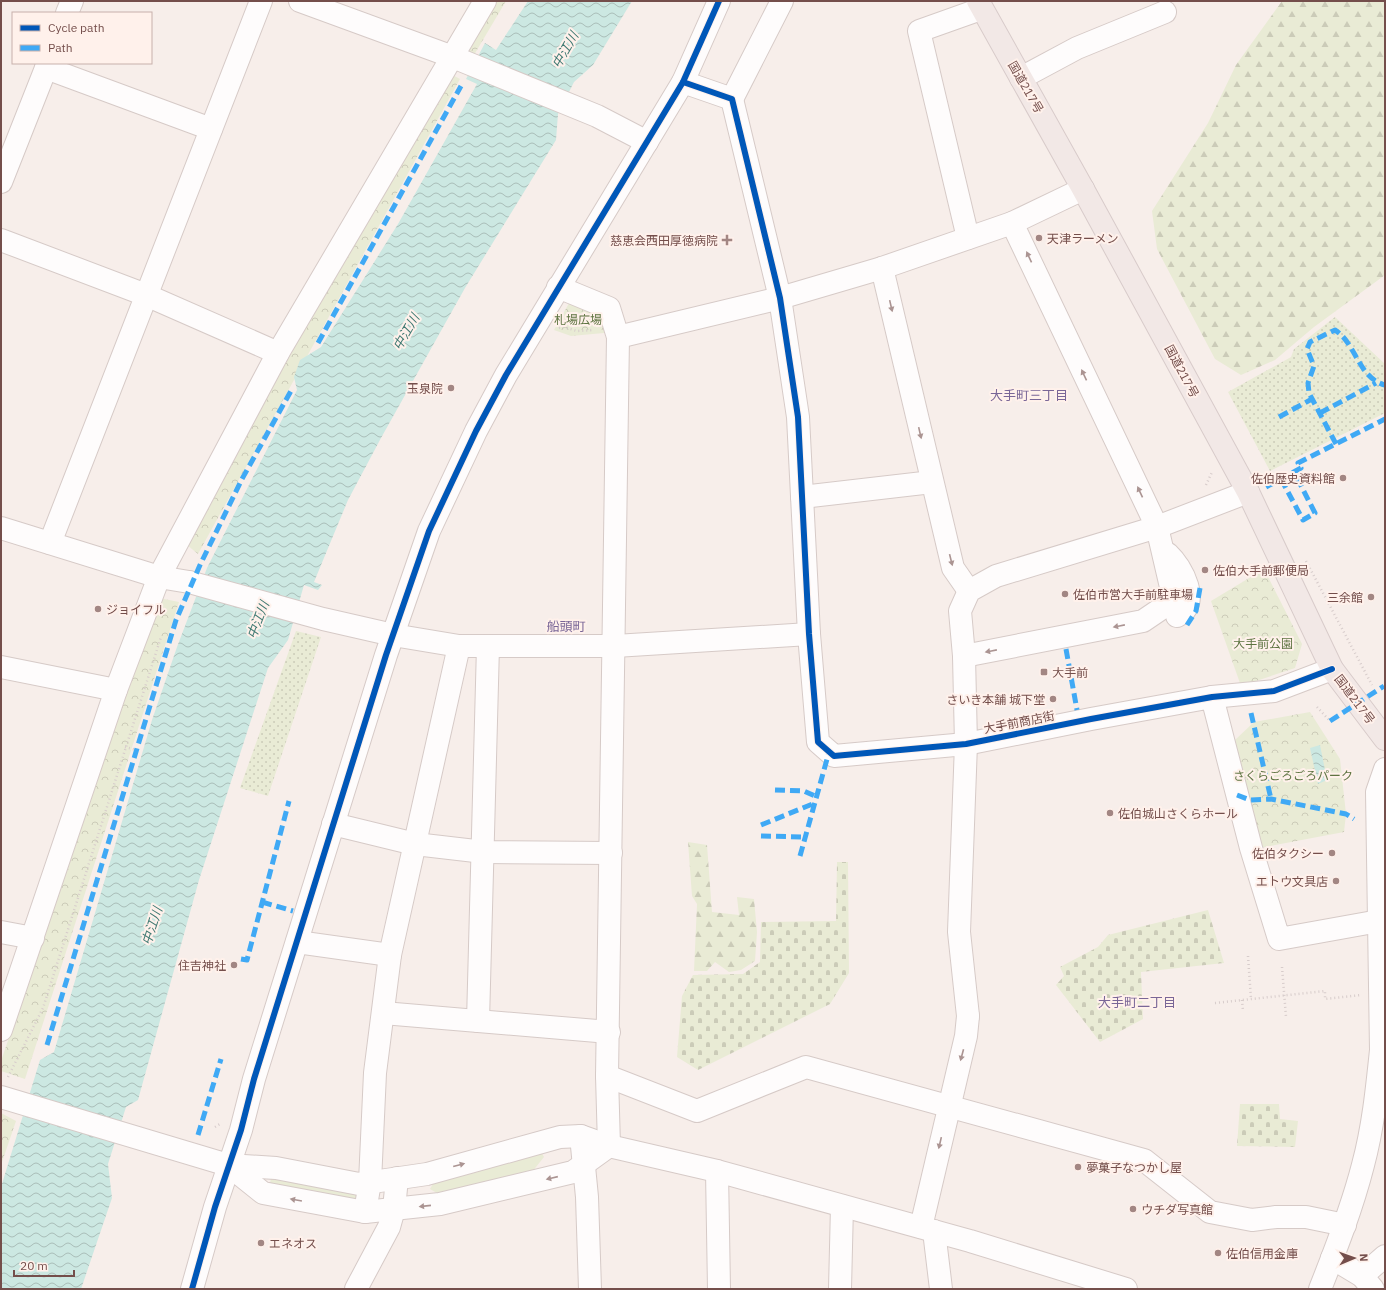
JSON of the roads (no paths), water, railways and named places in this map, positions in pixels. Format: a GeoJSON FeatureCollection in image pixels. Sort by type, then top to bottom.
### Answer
{"type":"FeatureCollection","features":[{"type":"Feature","properties":{"kind":"highway","name":"国道217号"},"geometry":{"type":"LineString","coordinates":[[980,5],[1083,189],[1248,492],[1332,669],[1385,739]]}},
{"type":"Feature","properties":{"kind":"street"},"geometry":{"type":"LineString","coordinates":[[67,12],[72,1]]}},
{"type":"Feature","properties":{"kind":"street"},"geometry":{"type":"LineString","coordinates":[[50,543],[261,1]]}},
{"type":"Feature","properties":{"kind":"street"},"geometry":{"type":"LineString","coordinates":[[300,1],[459,60],[597,116],[647,142]]}},
{"type":"Feature","properties":{"kind":"street"},"geometry":{"type":"LineString","coordinates":[[1,1030],[116,690],[159,577],[278,353],[411,125],[459,60],[485,1]]}},
{"type":"Feature","properties":{"kind":"street"},"geometry":{"type":"LineString","coordinates":[[192,1289],[228,1165],[241,1130],[254,1080],[333,824],[393,635],[429,531],[476,431],[506,375],[683,82],[719,1]]}},
{"type":"Feature","properties":{"kind":"street"},"geometry":{"type":"LineString","coordinates":[[683,82],[732,100],[782,1]]}},
{"type":"Feature","properties":{"kind":"street"},"geometry":{"type":"LineString","coordinates":[[968,238],[919,31],[980,5]]}},
{"type":"Feature","properties":{"kind":"street"},"geometry":{"type":"LineString","coordinates":[[1021,78],[1077,48],[1165,12]]}},
{"type":"Feature","properties":{"kind":"street"},"geometry":{"type":"LineString","coordinates":[[1,182],[47,66],[211,129]]}},
{"type":"Feature","properties":{"kind":"street","name":"大手前商店街"},"geometry":{"type":"LineString","coordinates":[[732,100],[780,298],[798,417],[809,634],[818,742],[834,756],[966,744],[1091,718],[1212,697],[1274,691],[1332,669]]}},
{"type":"Feature","properties":{"kind":"street"},"geometry":{"type":"LineString","coordinates":[[618,337],[780,298],[882,268],[1012,223],[1083,189]]}},
{"type":"Feature","properties":{"kind":"street"},"geometry":{"type":"LineString","coordinates":[[964,656],[1143,621],[1174,600],[1159,537],[1012,223]]}},
{"type":"Feature","properties":{"kind":"street"},"geometry":{"type":"LineString","coordinates":[[1,240],[146,295],[278,353]]}},
{"type":"Feature","properties":{"kind":"street"},"geometry":{"type":"LineString","coordinates":[[882,268],[953,568],[969,591]]}},
{"type":"Feature","properties":{"kind":"street"},"geometry":{"type":"LineString","coordinates":[[558,287],[609,308],[618,337],[615,646],[607,1076],[609,1146]]}},
{"type":"Feature","properties":{"kind":"street"},"geometry":{"type":"LineString","coordinates":[[802,497],[932,482]]}},
{"type":"Feature","properties":{"kind":"street"},"geometry":{"type":"LineString","coordinates":[[941,1289],[927,1229],[949,1105],[966,1036],[968,1016],[959,932],[966,744],[964,656],[960,611],[969,591],[996,576],[1159,537],[1248,492]]}},
{"type":"Feature","properties":{"kind":"street"},"geometry":{"type":"LineString","coordinates":[[1,528],[159,577],[189,582],[323,619],[393,635],[458,646],[615,646],[809,634]]}},
{"type":"Feature","properties":{"kind":"street"},"geometry":{"type":"LineString","coordinates":[[365,1212],[370,1182],[375,1073],[390,955],[458,646]]}},
{"type":"Feature","properties":{"kind":"street"},"geometry":{"type":"LineString","coordinates":[[478,1021],[484,852],[488,646]]}},
{"type":"Feature","properties":{"kind":"street"},"geometry":{"type":"LineString","coordinates":[[1,667],[116,690]]}},
{"type":"Feature","properties":{"kind":"street"},"geometry":{"type":"LineString","coordinates":[[1212,697],[1251,848],[1279,939],[1381,918]]}},
{"type":"Feature","properties":{"kind":"street"},"geometry":{"type":"LineString","coordinates":[[1320,1289],[1345,1225],[1363,1165],[1381,1095],[1381,918],[1377,792],[1385,769]]}},
{"type":"Feature","properties":{"kind":"street"},"geometry":{"type":"LineString","coordinates":[[333,824],[414,844],[484,852],[611,853]]}},
{"type":"Feature","properties":{"kind":"street"},"geometry":{"type":"LineString","coordinates":[[1,932],[33,938]]}},
{"type":"Feature","properties":{"kind":"street"},"geometry":{"type":"LineString","coordinates":[[297,942],[390,955]]}},
{"type":"Feature","properties":{"kind":"street"},"geometry":{"type":"LineString","coordinates":[[383,1013],[608,1032]]}},
{"type":"Feature","properties":{"kind":"street"},"geometry":{"type":"LineString","coordinates":[[607,1076],[697,1110],[806,1067],[949,1105],[1144,1160],[1210,1212],[1252,1220],[1276,1217],[1306,1217],[1345,1225]]}},
{"type":"Feature","properties":{"kind":"street"},"geometry":{"type":"LineString","coordinates":[[10,1093],[158,1146],[228,1165],[276,1168],[359,1184],[427,1174],[560,1137],[581,1136],[609,1146],[717,1171],[927,1229],[1126,1289]]}},
{"type":"Feature","properties":{"kind":"street"},"geometry":{"type":"LineString","coordinates":[[581,1136],[587,1197],[590,1289]]}},
{"type":"Feature","properties":{"kind":"street"},"geometry":{"type":"LineString","coordinates":[[228,1165],[263,1193],[365,1212],[440,1204],[573,1172],[584,1166],[609,1146]]}},
{"type":"Feature","properties":{"kind":"street"},"geometry":{"type":"LineString","coordinates":[[717,1171],[719,1289]]}},
{"type":"Feature","properties":{"kind":"street"},"geometry":{"type":"LineString","coordinates":[[356,1289],[389,1227],[394,1209],[397,1178]]}},
{"type":"Feature","properties":{"kind":"street"},"geometry":{"type":"LineString","coordinates":[[840,1289],[842,1206]]}},
{"type":"Feature","properties":{"kind":"street"},"geometry":{"type":"LineString","coordinates":[[1332,1258],[1367,1283],[1385,1256]]}},
{"type":"Feature","properties":{"kind":"water","name":"中江川"},"geometry":{"type":"Polygon","coordinates":[[[528,1],[632,1],[593,65],[574,82],[558,114],[556,140],[465,288],[381,438],[348,500],[314,582],[322,585],[318,590],[304,585],[288,640],[268,668],[199,880],[138,1100],[126,1107],[108,1164],[112,1198],[81,1289],[1,1289],[1,1187],[40,1060],[54,1052],[152,720],[177,647],[207,568],[297,390],[294,377],[300,360],[321,347],[398,224],[477,84],[466,79],[485,43],[496,50],[528,1]]]}},
{"type":"Feature","properties":{"kind":"water"},"geometry":{"type":"Polygon","coordinates":[[[1320,745],[1327,780],[1318,784],[1310,748],[1320,745]]]}},
{"type":"Feature","properties":{"kind":"place","name":"天津ラーメン"},"geometry":{"type":"Point","coordinates":[1039,238]}},
{"type":"Feature","properties":{"kind":"place","name":"慈恵会西田厚徳病院"},"geometry":{"type":"Point","coordinates":[727,240]}},
{"type":"Feature","properties":{"kind":"place","name":"玉泉院"},"geometry":{"type":"Point","coordinates":[451,388]}},
{"type":"Feature","properties":{"kind":"place","name":"佐伯歴史資料館"},"geometry":{"type":"Point","coordinates":[1343,478]}},
{"type":"Feature","properties":{"kind":"place","name":"佐伯大手前郵便局"},"geometry":{"type":"Point","coordinates":[1205,570]}},
{"type":"Feature","properties":{"kind":"place","name":"佐伯市営大手前駐車場"},"geometry":{"type":"Point","coordinates":[1065,594]}},
{"type":"Feature","properties":{"kind":"place","name":"三余館"},"geometry":{"type":"Point","coordinates":[1371,597]}},
{"type":"Feature","properties":{"kind":"place","name":"ジョイフル"},"geometry":{"type":"Point","coordinates":[98,609]}},
{"type":"Feature","properties":{"kind":"place","name":"大手前"},"geometry":{"type":"Point","coordinates":[1044,672]}},
{"type":"Feature","properties":{"kind":"place","name":"さいき本舗 城下堂"},"geometry":{"type":"Point","coordinates":[1053,699]}},
{"type":"Feature","properties":{"kind":"place","name":"佐伯城山さくらホール"},"geometry":{"type":"Point","coordinates":[1110,813]}},
{"type":"Feature","properties":{"kind":"place","name":"佐伯タクシー"},"geometry":{"type":"Point","coordinates":[1332,853]}},
{"type":"Feature","properties":{"kind":"place","name":"エトウ文具店"},"geometry":{"type":"Point","coordinates":[1336,881]}},
{"type":"Feature","properties":{"kind":"place","name":"住吉神社"},"geometry":{"type":"Point","coordinates":[234,965]}},
{"type":"Feature","properties":{"kind":"place","name":"夢菓子なつかし屋"},"geometry":{"type":"Point","coordinates":[1078,1167]}},
{"type":"Feature","properties":{"kind":"place","name":"ウチダ写真館"},"geometry":{"type":"Point","coordinates":[1133,1209]}},
{"type":"Feature","properties":{"kind":"place","name":"エネオス"},"geometry":{"type":"Point","coordinates":[261,1243]}},
{"type":"Feature","properties":{"kind":"place","name":"佐伯信用金庫"},"geometry":{"type":"Point","coordinates":[1218,1253]}},
{"type":"Feature","properties":{"kind":"district","name":"大手町三丁目"},"geometry":{"type":"Point","coordinates":[1029,395]}},
{"type":"Feature","properties":{"kind":"district","name":"船頭町"},"geometry":{"type":"Point","coordinates":[566,626]}},
{"type":"Feature","properties":{"kind":"district","name":"大手町二丁目"},"geometry":{"type":"Point","coordinates":[1137,1002]}},
{"type":"Feature","properties":{"kind":"park label","name":"札場広場"},"geometry":{"type":"Point","coordinates":[578,319]}},
{"type":"Feature","properties":{"kind":"park label","name":"大手前公園"},"geometry":{"type":"Point","coordinates":[1263,643]}},
{"type":"Feature","properties":{"kind":"park label","name":"さくらごろごろパーク"},"geometry":{"type":"Point","coordinates":[1293,775]}}]}
